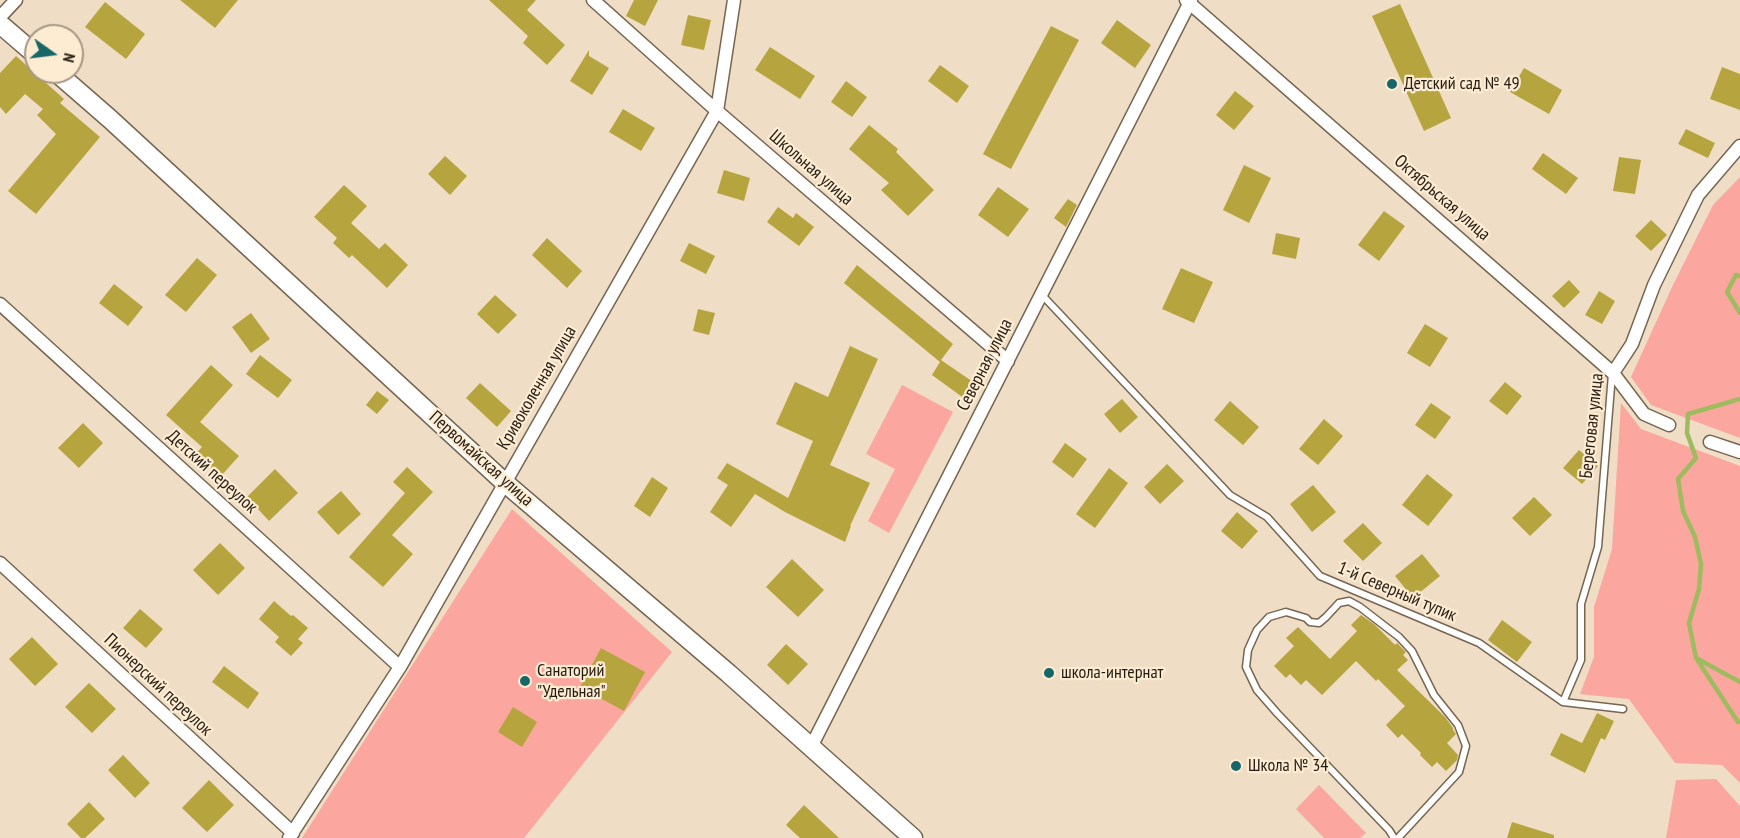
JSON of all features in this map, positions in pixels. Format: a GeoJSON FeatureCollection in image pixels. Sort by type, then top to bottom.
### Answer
{"type":"FeatureCollection","features":[{"type":"Feature","properties":{"kind":"main road"},"geometry":{"type":"LineString","coordinates":[[0,24],[24,45]]}},
{"type":"Feature","properties":{"kind":"main road","name":"Первомайская улица"},"geometry":{"type":"LineString","coordinates":[[70,84],[504,482],[728,673],[913,838]]}},
{"type":"Feature","properties":{"kind":"street"},"geometry":{"type":"LineString","coordinates":[[0,17],[16,0]]}},
{"type":"Feature","properties":{"kind":"street","name":"Школьная улица"},"geometry":{"type":"LineString","coordinates":[[593,0],[717,111],[1008,361]]}},
{"type":"Feature","properties":{"kind":"street","name":"Кривоколенная улица"},"geometry":{"type":"LineString","coordinates":[[291,836],[400,667],[717,111],[734,0]]}},
{"type":"Feature","properties":{"kind":"street","name":"Северная улица"},"geometry":{"type":"LineString","coordinates":[[811,747],[1189,1]]}},
{"type":"Feature","properties":{"kind":"street","name":"Октябрьская улица"},"geometry":{"type":"LineString","coordinates":[[1189,1],[1612,373],[1644,414],[1669,425]]}},
{"type":"Feature","properties":{"kind":"street","name":"Береговая улица"},"geometry":{"type":"LineString","coordinates":[[1612,373],[1632,344],[1654,285],[1698,195],[1740,146]]}},
{"type":"Feature","properties":{"kind":"street","name":"Детский переулок"},"geometry":{"type":"LineString","coordinates":[[0,304],[400,667]]}},
{"type":"Feature","properties":{"kind":"street"},"geometry":{"type":"LineString","coordinates":[[1710,442],[1740,452]]}},
{"type":"Feature","properties":{"kind":"street","name":"Пионерский переулок"},"geometry":{"type":"LineString","coordinates":[[0,563],[291,836]]}},
{"type":"Feature","properties":{"kind":"lane","name":"1-й Северный тупик"},"geometry":{"type":"LineString","coordinates":[[1041,294],[1230,495],[1267,517],[1320,576],[1479,643],[1563,702],[1623,709]]}},
{"type":"Feature","properties":{"kind":"lane","name":"Береговая улица"},"geometry":{"type":"LineString","coordinates":[[1563,702],[1581,660],[1581,604],[1598,547],[1612,373]]}},
{"type":"Feature","properties":{"kind":"lane"},"geometry":{"type":"LineString","coordinates":[[1349,601],[1360,607],[1399,637],[1412,651],[1434,695],[1458,725],[1466,746],[1459,772],[1396,838],[1257,690],[1246,667],[1248,650],[1257,630],[1269,617],[1286,612],[1306,618],[1310,622],[1319,623],[1339,603],[1349,601]]}},
{"type":"Feature","properties":{"kind":"shaded area"},"geometry":{"type":"Polygon","coordinates":[[[1740,177],[1740,438],[1651,405],[1631,377],[1713,205],[1740,177]]]}},
{"type":"Feature","properties":{"kind":"shaded area"},"geometry":{"type":"Polygon","coordinates":[[[902,385],[953,412],[889,533],[868,521],[895,469],[866,454],[902,385]]]}},
{"type":"Feature","properties":{"kind":"shaded area"},"geometry":{"type":"Polygon","coordinates":[[[1621,403],[1641,429],[1740,466],[1740,783],[1722,765],[1675,763],[1629,699],[1580,694],[1594,657],[1594,607],[1612,549],[1621,403]]]}},
{"type":"Feature","properties":{"kind":"shaded area","name":"Санаторий \"Удельная\""},"geometry":{"type":"Polygon","coordinates":[[[512,509],[672,652],[524,838],[302,838],[512,509]]]}},
{"type":"Feature","properties":{"kind":"shaded area"},"geometry":{"type":"Polygon","coordinates":[[[1716,779],[1740,806],[1740,838],[1666,838],[1676,780],[1716,779]]]}},
{"type":"Feature","properties":{"kind":"shaded area"},"geometry":{"type":"Polygon","coordinates":[[[1319,785],[1366,833],[1360,838],[1324,838],[1296,809],[1319,785]]]}},
{"type":"Feature","properties":{"kind":"building"},"geometry":{"type":"Polygon","coordinates":[[[180,0],[238,0],[215,28],[180,0]]]}},
{"type":"Feature","properties":{"kind":"building"},"geometry":{"type":"Polygon","coordinates":[[[489,0],[536,0],[527,10],[565,45],[547,65],[523,43],[528,36],[489,0]]]}},
{"type":"Feature","properties":{"kind":"building"},"geometry":{"type":"Polygon","coordinates":[[[634,0],[658,0],[645,26],[626,16],[634,0]]]}},
{"type":"Feature","properties":{"kind":"building"},"geometry":{"type":"Polygon","coordinates":[[[105,2],[145,34],[126,59],[85,27],[105,2]]]}},
{"type":"Feature","properties":{"kind":"building"},"geometry":{"type":"Polygon","coordinates":[[[1400,4],[1451,118],[1424,131],[1372,16],[1400,4]]]}},
{"type":"Feature","properties":{"kind":"building"},"geometry":{"type":"Polygon","coordinates":[[[688,15],[711,20],[704,50],[681,45],[688,15]]]}},
{"type":"Feature","properties":{"kind":"building"},"geometry":{"type":"Polygon","coordinates":[[[1117,20],[1151,45],[1135,68],[1101,43],[1117,20]]]}},
{"type":"Feature","properties":{"kind":"building"},"geometry":{"type":"Polygon","coordinates":[[[1051,26],[1079,40],[1011,169],[983,154],[1051,26]]]}},
{"type":"Feature","properties":{"kind":"building"},"geometry":{"type":"Polygon","coordinates":[[[770,47],[815,76],[800,99],[755,70],[770,47]]]}},
{"type":"Feature","properties":{"kind":"building"},"geometry":{"type":"Polygon","coordinates":[[[589,50],[589,56],[609,68],[592,95],[570,81],[589,50]]]}},
{"type":"Feature","properties":{"kind":"building"},"geometry":{"type":"Polygon","coordinates":[[[16,56],[24,63],[24,84],[47,84],[64,99],[60,103],[100,137],[36,214],[8,191],[56,134],[37,115],[43,109],[25,94],[6,114],[0,107],[0,73],[16,56]]]}},
{"type":"Feature","properties":{"kind":"building"},"geometry":{"type":"Polygon","coordinates":[[[940,65],[969,86],[957,103],[928,81],[940,65]]]}},
{"type":"Feature","properties":{"kind":"building"},"geometry":{"type":"Polygon","coordinates":[[[1722,67],[1740,74],[1740,110],[1710,99],[1722,67]]]}},
{"type":"Feature","properties":{"kind":"building"},"geometry":{"type":"Polygon","coordinates":[[[1524,68],[1562,90],[1549,114],[1510,92],[1524,68]]]}},
{"type":"Feature","properties":{"kind":"building"},"geometry":{"type":"Polygon","coordinates":[[[846,81],[867,97],[852,117],[831,102],[846,81]]]}},
{"type":"Feature","properties":{"kind":"building"},"geometry":{"type":"Polygon","coordinates":[[[1235,91],[1254,106],[1234,130],[1216,115],[1235,91]]]}},
{"type":"Feature","properties":{"kind":"building"},"geometry":{"type":"Polygon","coordinates":[[[623,109],[655,128],[641,151],[609,132],[623,109]]]}},
{"type":"Feature","properties":{"kind":"building"},"geometry":{"type":"Polygon","coordinates":[[[869,125],[898,149],[896,152],[934,190],[908,216],[881,190],[889,183],[849,149],[869,125]]]}},
{"type":"Feature","properties":{"kind":"building"},"geometry":{"type":"Polygon","coordinates":[[[1686,129],[1715,143],[1708,158],[1678,144],[1686,129]]]}},
{"type":"Feature","properties":{"kind":"building"},"geometry":{"type":"Polygon","coordinates":[[[1543,153],[1578,178],[1566,194],[1532,169],[1543,153]]]}},
{"type":"Feature","properties":{"kind":"building"},"geometry":{"type":"Polygon","coordinates":[[[445,156],[467,176],[450,195],[428,174],[445,156]]]}},
{"type":"Feature","properties":{"kind":"building"},"geometry":{"type":"Polygon","coordinates":[[[1619,157],[1641,160],[1635,194],[1613,191],[1619,157]]]}},
{"type":"Feature","properties":{"kind":"building"},"geometry":{"type":"Polygon","coordinates":[[[1244,165],[1271,178],[1249,223],[1223,210],[1244,165]]]}},
{"type":"Feature","properties":{"kind":"building"},"geometry":{"type":"Polygon","coordinates":[[[724,170],[750,178],[744,201],[717,193],[724,170]]]}},
{"type":"Feature","properties":{"kind":"building"},"geometry":{"type":"Polygon","coordinates":[[[344,185],[367,206],[351,223],[379,249],[385,243],[408,265],[387,288],[352,255],[349,258],[333,243],[337,238],[314,217],[344,185]]]}},
{"type":"Feature","properties":{"kind":"building"},"geometry":{"type":"Polygon","coordinates":[[[998,187],[1029,209],[1008,237],[978,215],[998,187]]]}},
{"type":"Feature","properties":{"kind":"building"},"geometry":{"type":"Polygon","coordinates":[[[1068,199],[1077,205],[1066,227],[1054,218],[1068,199]]]}},
{"type":"Feature","properties":{"kind":"building"},"geometry":{"type":"Polygon","coordinates":[[[778,207],[793,218],[796,213],[814,227],[799,246],[767,222],[778,207]]]}},
{"type":"Feature","properties":{"kind":"building"},"geometry":{"type":"Polygon","coordinates":[[[1384,211],[1405,226],[1379,261],[1358,245],[1384,211]]]}},
{"type":"Feature","properties":{"kind":"building"},"geometry":{"type":"Polygon","coordinates":[[[1651,220],[1667,235],[1651,251],[1635,236],[1651,220]]]}},
{"type":"Feature","properties":{"kind":"building"},"geometry":{"type":"Polygon","coordinates":[[[1276,233],[1300,238],[1296,259],[1272,254],[1276,233]]]}},
{"type":"Feature","properties":{"kind":"building"},"geometry":{"type":"Polygon","coordinates":[[[547,238],[582,271],[567,288],[532,255],[547,238]]]}},
{"type":"Feature","properties":{"kind":"building"},"geometry":{"type":"Polygon","coordinates":[[[689,243],[715,256],[706,274],[680,261],[689,243]]]}},
{"type":"Feature","properties":{"kind":"building"},"geometry":{"type":"Polygon","coordinates":[[[197,258],[217,275],[186,312],[165,295],[197,258]]]}},
{"type":"Feature","properties":{"kind":"building"},"geometry":{"type":"Polygon","coordinates":[[[857,265],[953,344],[941,360],[976,384],[965,399],[932,375],[940,362],[844,283],[857,265]]]}},
{"type":"Feature","properties":{"kind":"building"},"geometry":{"type":"Polygon","coordinates":[[[1181,268],[1213,282],[1194,323],[1162,309],[1181,268]]]}},
{"type":"Feature","properties":{"kind":"building"},"geometry":{"type":"Polygon","coordinates":[[[1569,280],[1580,292],[1564,308],[1552,296],[1569,280]]]}},
{"type":"Feature","properties":{"kind":"building"},"geometry":{"type":"Polygon","coordinates":[[[114,284],[143,307],[128,326],[99,303],[114,284]]]}},
{"type":"Feature","properties":{"kind":"building"},"geometry":{"type":"Polygon","coordinates":[[[1599,291],[1615,301],[1602,324],[1585,315],[1599,291]]]}},
{"type":"Feature","properties":{"kind":"building"},"geometry":{"type":"Polygon","coordinates":[[[495,295],[517,315],[498,334],[477,314],[495,295]]]}},
{"type":"Feature","properties":{"kind":"building"},"geometry":{"type":"Polygon","coordinates":[[[698,309],[715,313],[709,335],[693,331],[698,309]]]}},
{"type":"Feature","properties":{"kind":"building"},"geometry":{"type":"Polygon","coordinates":[[[251,313],[270,339],[251,353],[232,327],[251,313]]]}},
{"type":"Feature","properties":{"kind":"building"},"geometry":{"type":"Polygon","coordinates":[[[1425,324],[1448,338],[1430,367],[1407,353],[1425,324]]]}},
{"type":"Feature","properties":{"kind":"building"},"geometry":{"type":"Polygon","coordinates":[[[850,346],[878,359],[830,465],[870,483],[845,542],[755,494],[731,527],[710,512],[728,485],[717,478],[727,463],[788,498],[813,441],[776,424],[795,382],[828,397],[850,346]]]}},
{"type":"Feature","properties":{"kind":"building"},"geometry":{"type":"Polygon","coordinates":[[[260,355],[292,380],[278,398],[246,374],[260,355]]]}},
{"type":"Feature","properties":{"kind":"building"},"geometry":{"type":"Polygon","coordinates":[[[211,365],[233,385],[200,422],[239,456],[221,476],[196,453],[202,447],[166,415],[211,365]]]}},
{"type":"Feature","properties":{"kind":"building"},"geometry":{"type":"Polygon","coordinates":[[[1505,382],[1522,396],[1507,415],[1489,401],[1505,382]]]}},
{"type":"Feature","properties":{"kind":"building"},"geometry":{"type":"Polygon","coordinates":[[[480,383],[511,411],[497,427],[466,398],[480,383]]]}},
{"type":"Feature","properties":{"kind":"building"},"geometry":{"type":"Polygon","coordinates":[[[377,391],[389,400],[377,414],[366,405],[377,391]]]}},
{"type":"Feature","properties":{"kind":"building"},"geometry":{"type":"Polygon","coordinates":[[[1122,399],[1138,417],[1120,433],[1104,414],[1122,399]]]}},
{"type":"Feature","properties":{"kind":"building"},"geometry":{"type":"Polygon","coordinates":[[[1230,401],[1259,427],[1243,445],[1214,420],[1230,401]]]}},
{"type":"Feature","properties":{"kind":"building"},"geometry":{"type":"Polygon","coordinates":[[[1431,403],[1451,417],[1435,439],[1415,425],[1431,403]]]}},
{"type":"Feature","properties":{"kind":"building"},"geometry":{"type":"Polygon","coordinates":[[[1324,419],[1343,436],[1318,465],[1299,449],[1324,419]]]}},
{"type":"Feature","properties":{"kind":"building"},"geometry":{"type":"Polygon","coordinates":[[[83,423],[103,443],[79,468],[58,448],[83,423]]]}},
{"type":"Feature","properties":{"kind":"building"},"geometry":{"type":"Polygon","coordinates":[[[1065,443],[1087,459],[1073,478],[1052,462],[1065,443]]]}},
{"type":"Feature","properties":{"kind":"building"},"geometry":{"type":"Polygon","coordinates":[[[1579,450],[1598,466],[1582,484],[1563,468],[1579,450]]]}},
{"type":"Feature","properties":{"kind":"building"},"geometry":{"type":"Polygon","coordinates":[[[1167,464],[1184,481],[1160,504],[1144,487],[1167,464]]]}},
{"type":"Feature","properties":{"kind":"building"},"geometry":{"type":"Polygon","coordinates":[[[407,467],[433,492],[392,535],[413,554],[383,587],[349,557],[405,493],[393,482],[407,467]]]}},
{"type":"Feature","properties":{"kind":"building"},"geometry":{"type":"Polygon","coordinates":[[[1109,468],[1128,483],[1095,528],[1076,514],[1109,468]]]}},
{"type":"Feature","properties":{"kind":"building"},"geometry":{"type":"Polygon","coordinates":[[[275,469],[298,493],[269,521],[247,497],[275,469]]]}},
{"type":"Feature","properties":{"kind":"building"},"geometry":{"type":"Polygon","coordinates":[[[1427,474],[1453,495],[1428,526],[1402,505],[1427,474]]]}},
{"type":"Feature","properties":{"kind":"building"},"geometry":{"type":"Polygon","coordinates":[[[652,477],[668,488],[650,517],[634,506],[652,477]]]}},
{"type":"Feature","properties":{"kind":"building"},"geometry":{"type":"Polygon","coordinates":[[[1313,485],[1336,512],[1312,532],[1290,504],[1313,485]]]}},
{"type":"Feature","properties":{"kind":"building"},"geometry":{"type":"Polygon","coordinates":[[[341,491],[361,514],[338,535],[317,512],[341,491]]]}},
{"type":"Feature","properties":{"kind":"building"},"geometry":{"type":"Polygon","coordinates":[[[1534,497],[1552,515],[1530,536],[1512,518],[1534,497]]]}},
{"type":"Feature","properties":{"kind":"building"},"geometry":{"type":"Polygon","coordinates":[[[1237,512],[1258,531],[1242,549],[1221,531],[1237,512]]]}},
{"type":"Feature","properties":{"kind":"building"},"geometry":{"type":"Polygon","coordinates":[[[1363,523],[1382,543],[1363,561],[1343,541],[1363,523]]]}},
{"type":"Feature","properties":{"kind":"building"},"geometry":{"type":"Polygon","coordinates":[[[220,543],[245,568],[218,595],[193,570],[220,543]]]}},
{"type":"Feature","properties":{"kind":"building"},"geometry":{"type":"Polygon","coordinates":[[[1422,554],[1440,576],[1413,598],[1395,576],[1422,554]]]}},
{"type":"Feature","properties":{"kind":"building"},"geometry":{"type":"Polygon","coordinates":[[[792,559],[824,590],[798,617],[766,587],[792,559]]]}},
{"type":"Feature","properties":{"kind":"building"},"geometry":{"type":"Polygon","coordinates":[[[274,601],[308,628],[298,639],[303,643],[291,656],[275,642],[279,637],[259,619],[274,601]]]}},
{"type":"Feature","properties":{"kind":"building"},"geometry":{"type":"Polygon","coordinates":[[[140,609],[163,629],[146,648],[123,628],[140,609]]]}},
{"type":"Feature","properties":{"kind":"building"},"geometry":{"type":"Polygon","coordinates":[[[1361,615],[1406,652],[1403,655],[1408,660],[1397,670],[1445,717],[1453,728],[1456,734],[1447,743],[1458,755],[1457,760],[1446,771],[1437,762],[1432,767],[1402,734],[1398,738],[1386,725],[1405,706],[1356,661],[1322,695],[1306,680],[1301,685],[1290,674],[1286,678],[1274,666],[1294,646],[1286,638],[1298,627],[1330,659],[1357,631],[1351,625],[1361,615]]]}},
{"type":"Feature","properties":{"kind":"building"},"geometry":{"type":"Polygon","coordinates":[[[1502,620],[1532,642],[1517,662],[1488,640],[1502,620]]]}},
{"type":"Feature","properties":{"kind":"building"},"geometry":{"type":"Polygon","coordinates":[[[32,637],[58,664],[35,686],[9,659],[32,637]]]}},
{"type":"Feature","properties":{"kind":"building"},"geometry":{"type":"Polygon","coordinates":[[[786,644],[808,664],[788,685],[767,665],[786,644]]]}},
{"type":"Feature","properties":{"kind":"building"},"geometry":{"type":"Polygon","coordinates":[[[601,648],[645,672],[624,711],[580,687],[601,648]]]}},
{"type":"Feature","properties":{"kind":"building"},"geometry":{"type":"Polygon","coordinates":[[[224,666],[259,693],[248,709],[212,682],[224,666]]]}},
{"type":"Feature","properties":{"kind":"building"},"geometry":{"type":"Polygon","coordinates":[[[89,683],[116,709],[92,733],[65,707],[89,683]]]}},
{"type":"Feature","properties":{"kind":"building"},"geometry":{"type":"Polygon","coordinates":[[[513,707],[537,722],[522,747],[498,732],[513,707]]]}},
{"type":"Feature","properties":{"kind":"building"},"geometry":{"type":"Polygon","coordinates":[[[1597,713],[1614,721],[1605,740],[1601,738],[1585,773],[1550,755],[1561,733],[1582,743],[1597,713]]]}},
{"type":"Feature","properties":{"kind":"building"},"geometry":{"type":"Polygon","coordinates":[[[123,755],[150,783],[135,798],[108,770],[123,755]]]}},
{"type":"Feature","properties":{"kind":"building"},"geometry":{"type":"Polygon","coordinates":[[[209,780],[234,805],[207,832],[182,808],[209,780]]]}},
{"type":"Feature","properties":{"kind":"building"},"geometry":{"type":"Polygon","coordinates":[[[89,802],[105,819],[85,838],[81,838],[67,824],[89,802]]]}},
{"type":"Feature","properties":{"kind":"building"},"geometry":{"type":"Polygon","coordinates":[[[804,805],[839,838],[800,838],[786,825],[804,805]]]}},
{"type":"Feature","properties":{"kind":"building"},"geometry":{"type":"Polygon","coordinates":[[[1512,822],[1554,835],[1554,838],[1507,838],[1512,822]]]}},
{"type":"Feature","properties":{"kind":"waterway"},"geometry":{"type":"LineString","coordinates":[[1740,276],[1736,275],[1727,292],[1740,313]]}},
{"type":"Feature","properties":{"kind":"waterway"},"geometry":{"type":"LineString","coordinates":[[1740,399],[1688,414],[1687,433],[1696,458],[1678,479],[1683,511],[1695,537],[1701,564],[1699,589],[1689,623],[1696,658],[1740,682]]}},
{"type":"Feature","properties":{"kind":"waterway"},"geometry":{"type":"LineString","coordinates":[[1698,661],[1738,722]]}},
{"type":"Feature","properties":{"kind":"place","name":"Детский сад № 49"},"geometry":{"type":"Point","coordinates":[1392,84]}},
{"type":"Feature","properties":{"kind":"place","name":"школа-интернат"},"geometry":{"type":"Point","coordinates":[1049,673]}},
{"type":"Feature","properties":{"kind":"place","name":"Санаторий \"Удельная\""},"geometry":{"type":"Point","coordinates":[525,681]}},
{"type":"Feature","properties":{"kind":"place","name":"Школа № 34"},"geometry":{"type":"Point","coordinates":[1236,766]}}]}
